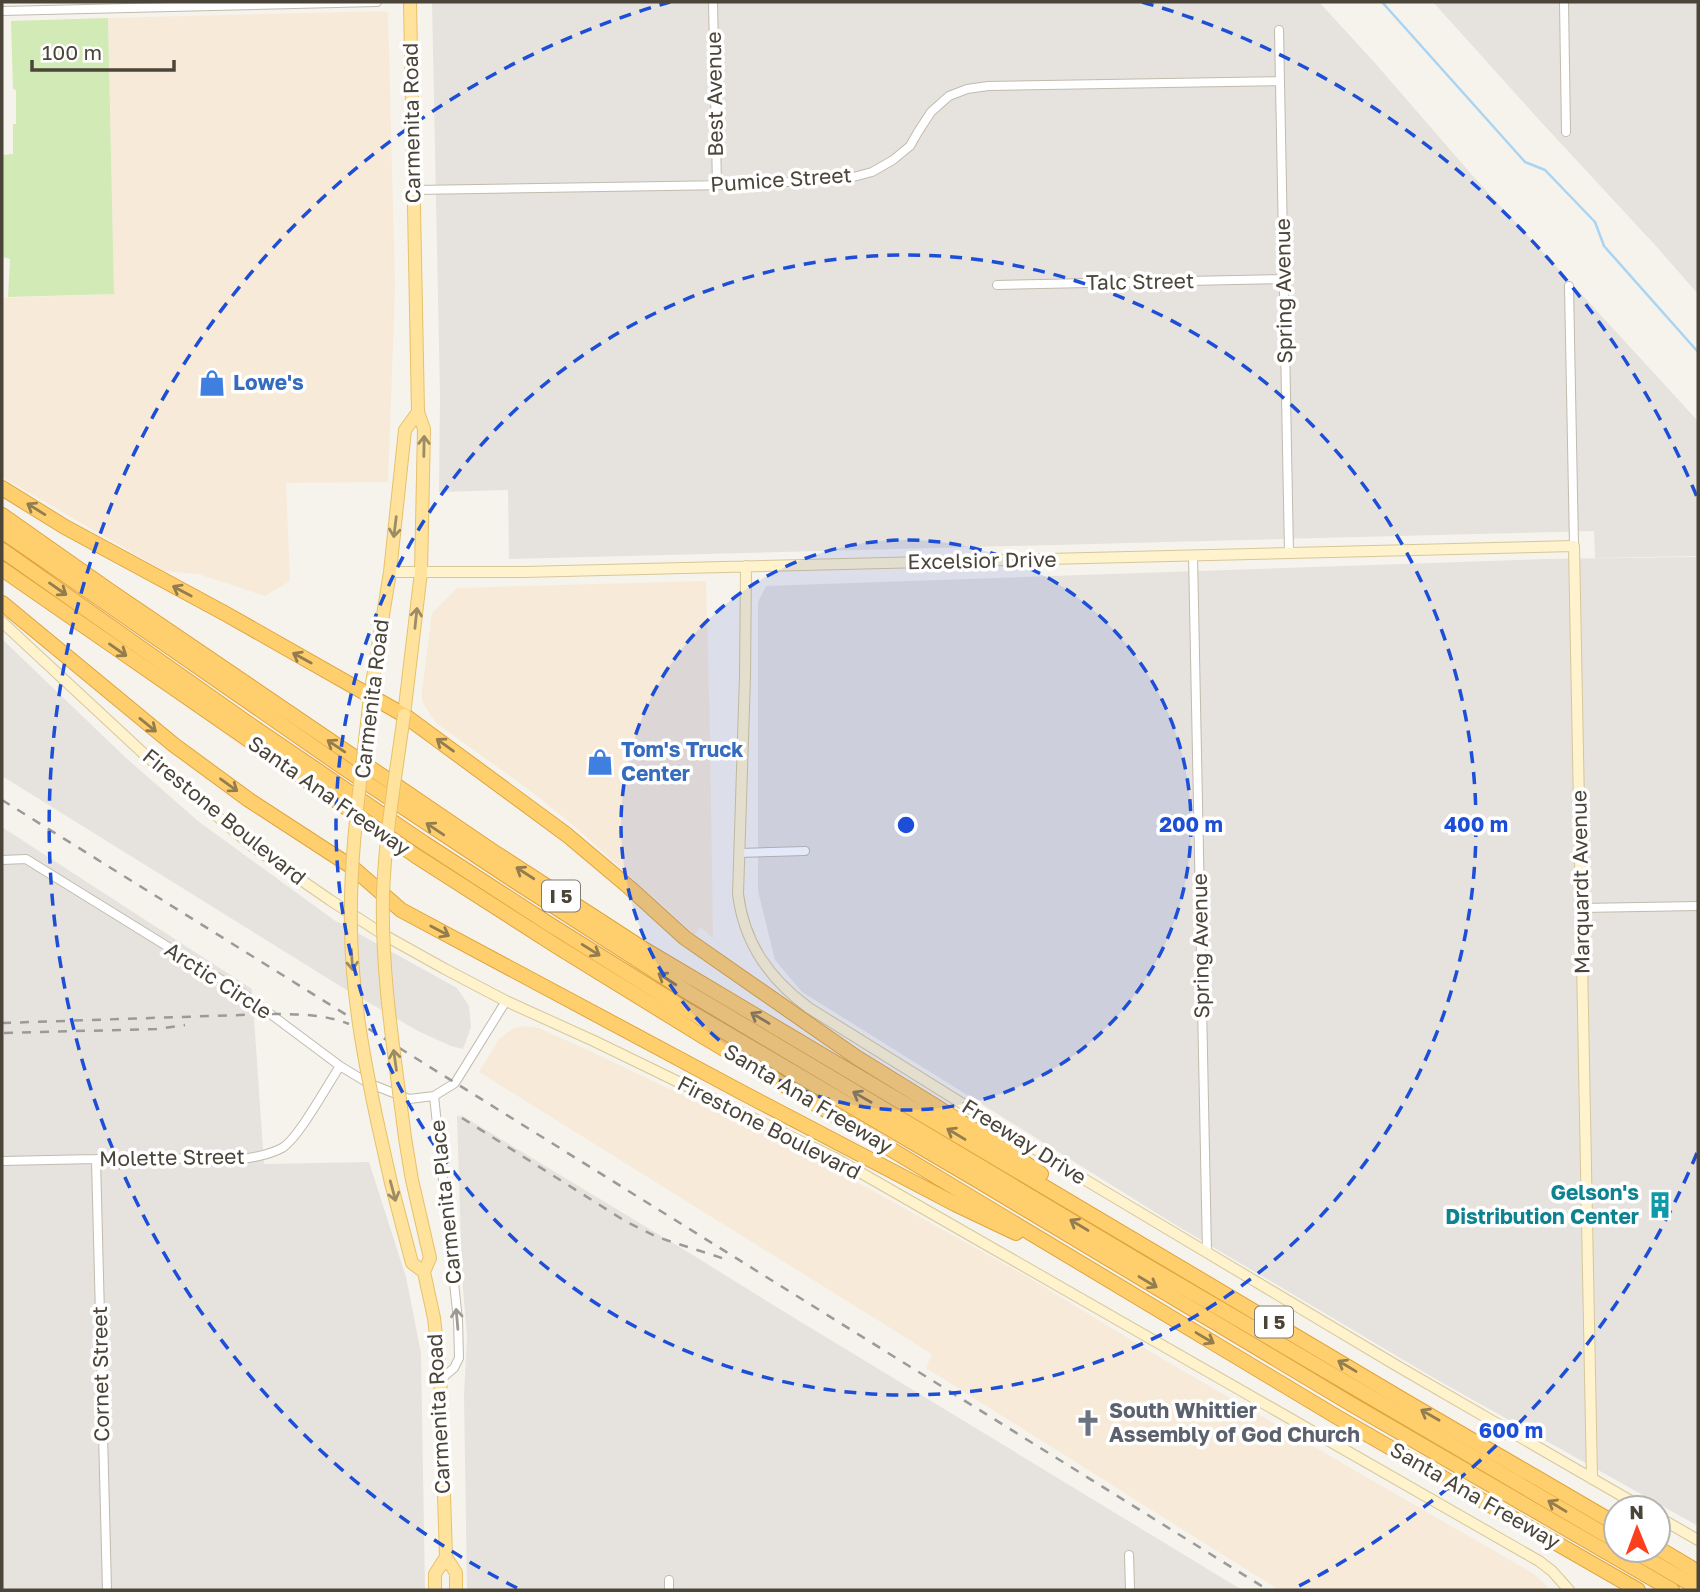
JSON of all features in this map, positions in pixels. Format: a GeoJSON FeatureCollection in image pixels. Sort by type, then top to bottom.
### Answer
{"type":"FeatureCollection","features":[{"type":"Feature","properties":{"kind":"highway"},"geometry":{"type":"LineString","coordinates":[[2,488],[65,527],[404,715],[567,835],[685,938],[749,984],[856,1057],[1005,1149],[1142,1244]]}},
{"type":"Feature","properties":{"kind":"highway","name":"I 5"},"geometry":{"type":"LineString","coordinates":[[2,515],[335,745],[642,948],[1602,1516]]}},
{"type":"Feature","properties":{"kind":"highway"},"geometry":{"type":"LineString","coordinates":[[2,531],[355,776],[686,991],[1602,1533]]}},
{"type":"Feature","properties":{"kind":"highway"},"geometry":{"type":"LineString","coordinates":[[2,550],[356,797],[649,986],[1363,1410],[1672,1590]]}},
{"type":"Feature","properties":{"kind":"highway","name":"Santa Ana Freeway"},"geometry":{"type":"LineString","coordinates":[[2,569],[325,793],[558,947],[1337,1418],[1638,1590]]}},
{"type":"Feature","properties":{"kind":"highway"},"geometry":{"type":"LineString","coordinates":[[2,603],[174,745],[249,800],[352,867],[401,910],[955,1204],[1084,1265]]}},
{"type":"Feature","properties":{"kind":"highway"},"geometry":{"type":"LineString","coordinates":[[1672,1556],[1698,1572]]}},
{"type":"Feature","properties":{"kind":"highway"},"geometry":{"type":"LineString","coordinates":[[1656,1564],[1698,1588]]}},
{"type":"Feature","properties":{"kind":"main road","name":"Carmenita Road"},"geometry":{"type":"LineString","coordinates":[[410,2],[418,412],[424,429],[421,572],[389,823],[383,894],[388,1007],[412,1180],[430,1258],[424,1272],[435,1329],[440,1380],[446,1557],[456,1573],[456,1590]]}},
{"type":"Feature","properties":{"kind":"main road","name":"Carmenita Road"},"geometry":{"type":"LineString","coordinates":[[418,412],[405,430],[390,572],[370,696],[352,867],[351,928],[355,994],[377,1125],[412,1263],[424,1272]]}},
{"type":"Feature","properties":{"kind":"main road","name":"Carmenita Road"},"geometry":{"type":"LineString","coordinates":[[435,1590],[435,1574],[446,1557]]}},
{"type":"Feature","properties":{"kind":"street"},"geometry":{"type":"LineString","coordinates":[[2,11],[67,6],[377,2]]}},
{"type":"Feature","properties":{"kind":"street","name":"Best Avenue"},"geometry":{"type":"LineString","coordinates":[[713,2],[717,185]]}},
{"type":"Feature","properties":{"kind":"street"},"geometry":{"type":"LineString","coordinates":[[1564,2],[1566,132]]}},
{"type":"Feature","properties":{"kind":"street","name":"Spring Avenue"},"geometry":{"type":"LineString","coordinates":[[1279,30],[1289,553]]}},
{"type":"Feature","properties":{"kind":"street","name":"Pumice Street"},"geometry":{"type":"LineString","coordinates":[[414,190],[717,185],[840,179],[872,172],[893,160],[910,146],[931,112],[949,96],[976,87],[1280,81]]}},
{"type":"Feature","properties":{"kind":"street","name":"Talc Street"},"geometry":{"type":"LineString","coordinates":[[997,285],[1284,279]]}},
{"type":"Feature","properties":{"kind":"street","name":"Marquardt Avenue"},"geometry":{"type":"LineString","coordinates":[[1569,286],[1592,1479]]}},
{"type":"Feature","properties":{"kind":"street","name":"Excelsior Drive"},"geometry":{"type":"LineString","coordinates":[[390,572],[489,573],[1574,546]]}},
{"type":"Feature","properties":{"kind":"street","name":"Spring Avenue"},"geometry":{"type":"LineString","coordinates":[[1193,555],[1207,1253]]}},
{"type":"Feature","properties":{"kind":"street","name":"Freeway Drive"},"geometry":{"type":"LineString","coordinates":[[746,566],[746,662],[738,894],[746,928],[767,970],[790,994],[809,1007],[1061,1165],[1387,1360],[1618,1494]]}},
{"type":"Feature","properties":{"kind":"street","name":"Firestone Boulevard"},"geometry":{"type":"LineString","coordinates":[[2,622],[142,754],[253,846],[384,935],[506,1001],[835,1158],[1539,1561],[1569,1590]]}},
{"type":"Feature","properties":{"kind":"street"},"geometry":{"type":"LineString","coordinates":[[739,853],[805,851]]}},
{"type":"Feature","properties":{"kind":"street","name":"Arctic Circle"},"geometry":{"type":"LineString","coordinates":[[2,860],[26,859],[242,992],[340,1066],[368,1083],[409,1099],[434,1096]]}},
{"type":"Feature","properties":{"kind":"street"},"geometry":{"type":"LineString","coordinates":[[1581,908],[1698,906]]}},
{"type":"Feature","properties":{"kind":"street","name":"Carmenita Place"},"geometry":{"type":"LineString","coordinates":[[440,1380],[456,1365],[459,1347],[434,1096],[455,1083],[506,1001]]}},
{"type":"Feature","properties":{"kind":"street","name":"Molette Street"},"geometry":{"type":"LineString","coordinates":[[2,1161],[249,1158],[267,1155],[284,1147],[296,1133],[340,1066]]}},
{"type":"Feature","properties":{"kind":"street","name":"Cornet Street"},"geometry":{"type":"LineString","coordinates":[[96,1159],[107,1590]]}},
{"type":"Feature","properties":{"kind":"street"},"geometry":{"type":"LineString","coordinates":[[1672,1525],[1698,1540]]}},
{"type":"Feature","properties":{"kind":"street"},"geometry":{"type":"LineString","coordinates":[[1129,1555],[1130,1590]]}},
{"type":"Feature","properties":{"kind":"street"},"geometry":{"type":"LineString","coordinates":[[669,1580],[669,1590]]}},
{"type":"Feature","properties":{"kind":"shaded area"},"geometry":{"type":"Polygon","coordinates":[[[432,2],[1319,2],[1472,175],[1698,421],[1698,556],[1595,558],[1594,531],[509,559],[508,490],[439,492],[440,395],[432,2]]]}},
{"type":"Feature","properties":{"kind":"shaded area"},"geometry":{"type":"Polygon","coordinates":[[[1433,2],[1698,2],[1698,294],[1655,245],[1433,2]]]}},
{"type":"Feature","properties":{"kind":"shaded area"},"geometry":{"type":"Polygon","coordinates":[[[388,13],[395,286],[388,482],[286,483],[290,581],[265,596],[198,574],[164,571],[2,477],[2,298],[114,294],[108,18],[388,13]]]}},
{"type":"Feature","properties":{"kind":"shaded area"},"geometry":{"type":"Polygon","coordinates":[[[1698,557],[1698,1526],[1672,1511],[1672,1494],[1641,1494],[1434,1378],[1174,1224],[802,992],[775,960],[758,891],[758,602],[766,586],[1545,559],[1698,557]]]}},
{"type":"Feature","properties":{"kind":"shaded area","name":"Tom's Truck Center"},"geometry":{"type":"Polygon","coordinates":[[[706,581],[713,938],[700,927],[695,935],[572,824],[436,723],[422,700],[432,613],[457,588],[706,581]]]}},
{"type":"Feature","properties":{"kind":"shaded area"},"geometry":{"type":"Polygon","coordinates":[[[2,639],[125,757],[198,821],[334,920],[457,988],[469,1006],[471,1027],[463,1049],[418,1031],[340,986],[2,776],[2,639]]]}},
{"type":"Feature","properties":{"kind":"shaded area"},"geometry":{"type":"Polygon","coordinates":[[[2,827],[252,989],[264,1164],[369,1162],[406,1277],[421,1353],[425,1590],[2,1590],[2,827]]]}},
{"type":"Feature","properties":{"kind":"shaded area"},"geometry":{"type":"Polygon","coordinates":[[[525,1026],[539,1028],[588,1050],[857,1182],[1026,1276],[1166,1361],[1534,1574],[1551,1590],[1279,1590],[926,1368],[932,1354],[479,1072],[500,1038],[512,1029],[525,1026]]]}},
{"type":"Feature","properties":{"kind":"shaded area"},"geometry":{"type":"Polygon","coordinates":[[[457,1115],[696,1257],[1242,1590],[467,1590],[464,1394],[467,1337],[462,1276],[457,1115]]]}},
{"type":"Feature","properties":{"kind":"green space"},"geometry":{"type":"Polygon","coordinates":[[[108,18],[114,294],[8,297],[10,259],[2,257],[2,155],[13,154],[13,124],[16,124],[11,21],[108,18]]]}},
{"type":"Feature","properties":{"kind":"waterway"},"geometry":{"type":"LineString","coordinates":[[1382,2],[1525,162],[1545,170],[1595,222],[1604,246],[1698,352]]}},
{"type":"Feature","properties":{"kind":"railway"},"geometry":{"type":"LineString","coordinates":[[2,800],[1268,1590]]}},
{"type":"Feature","properties":{"kind":"railway"},"geometry":{"type":"LineString","coordinates":[[2,1023],[280,1014],[320,1016],[349,1024]]}},
{"type":"Feature","properties":{"kind":"railway"},"geometry":{"type":"LineString","coordinates":[[4,1033],[156,1029],[185,1025]]}},
{"type":"Feature","properties":{"kind":"railway"},"geometry":{"type":"LineString","coordinates":[[462,1118],[625,1221],[657,1237],[728,1260]]}},
{"type":"Feature","properties":{"kind":"place","name":"Lowe's"},"geometry":{"type":"Point","coordinates":[212,383]}},
{"type":"Feature","properties":{"kind":"place","name":"Tom's Truck Center"},"geometry":{"type":"Point","coordinates":[600,762]}},
{"type":"Feature","properties":{"kind":"place","name":"Gelson's Distribution Center"},"geometry":{"type":"Point","coordinates":[1660,1205]}},
{"type":"Feature","properties":{"kind":"place","name":"South Whittier Assembly of God Church"},"geometry":{"type":"Point","coordinates":[1088,1423]}}]}
